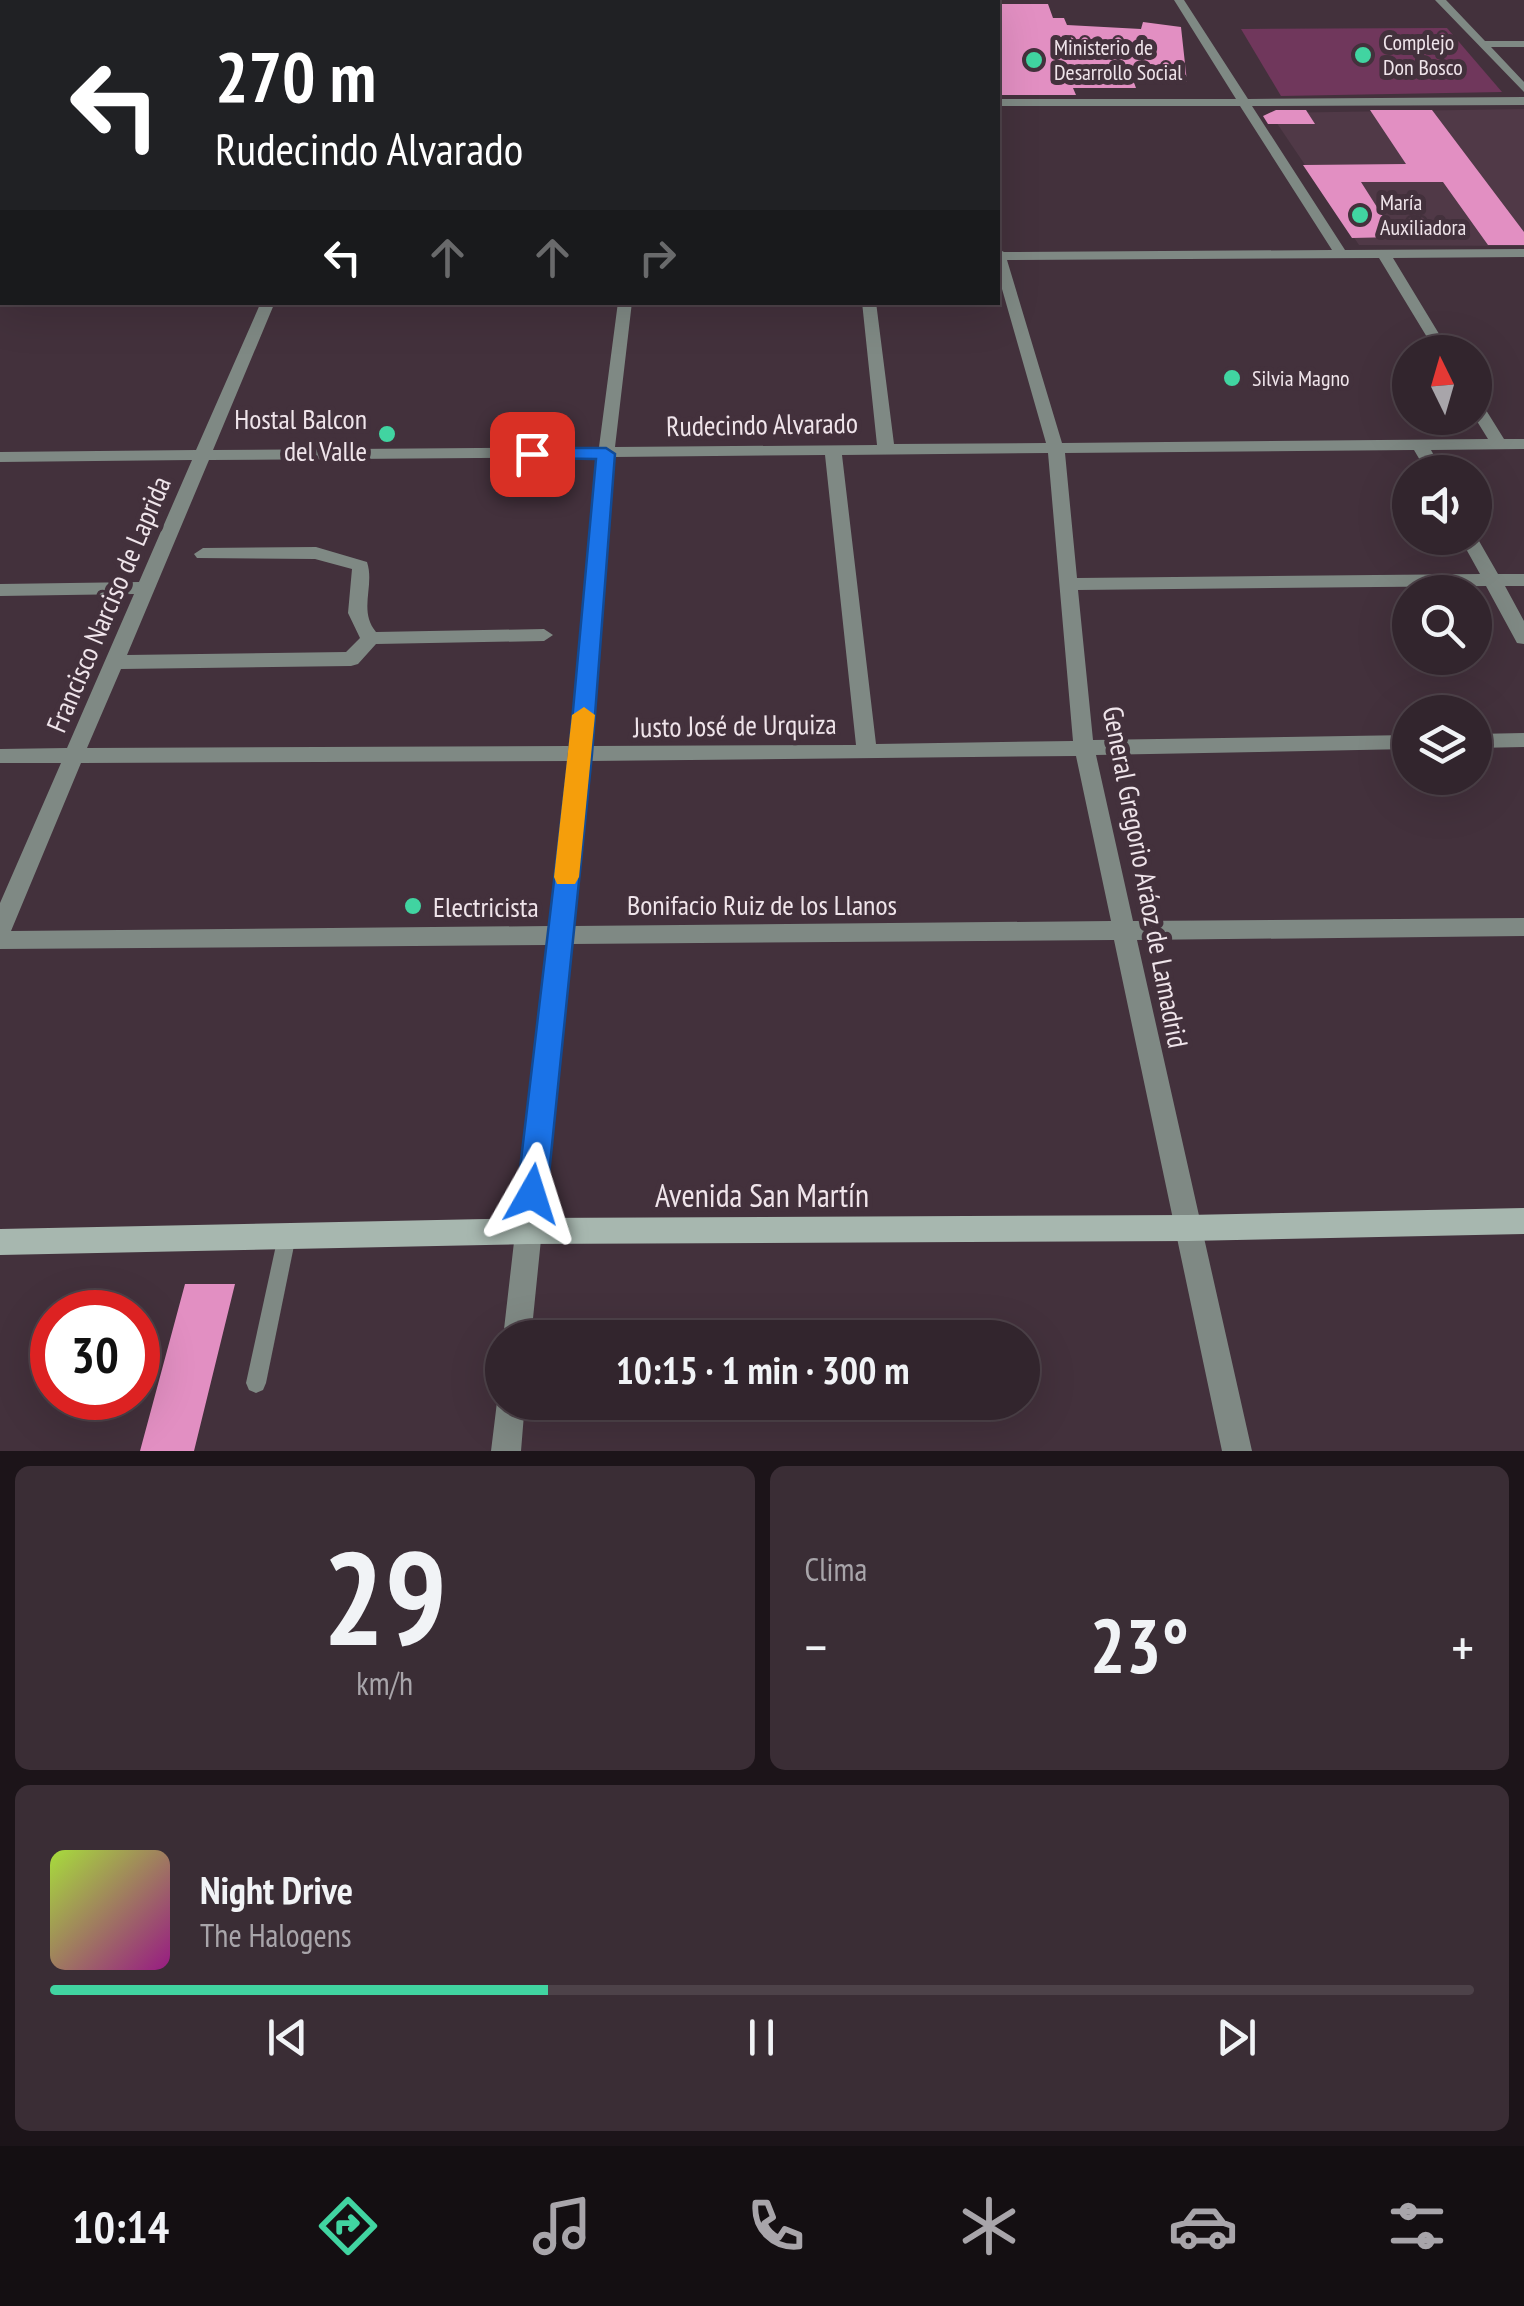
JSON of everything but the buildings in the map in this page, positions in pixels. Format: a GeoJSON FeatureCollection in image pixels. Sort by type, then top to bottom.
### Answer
{"type":"FeatureCollection","features":[{"type":"Feature","properties":{"kind":"main road","name":"Avenida San Martín"},"geometry":{"type":"LineString","coordinates":[[0,1242],[528,1231],[1188,1228],[1524,1221]]}},
{"type":"Feature","properties":{"kind":"street"},"geometry":{"type":"LineString","coordinates":[[1180,0],[1341,254]]}},
{"type":"Feature","properties":{"kind":"street"},"geometry":{"type":"LineString","coordinates":[[1440,0],[1524,89]]}},
{"type":"Feature","properties":{"kind":"street"},"geometry":{"type":"LineString","coordinates":[[1482,44],[1524,44]]}},
{"type":"Feature","properties":{"kind":"street"},"geometry":{"type":"LineString","coordinates":[[1000,104],[1524,101]]}},
{"type":"Feature","properties":{"kind":"street"},"geometry":{"type":"LineString","coordinates":[[1000,255],[1524,253]]}},
{"type":"Feature","properties":{"kind":"street"},"geometry":{"type":"LineString","coordinates":[[1384,254],[1433,335]]}},
{"type":"Feature","properties":{"kind":"street","name":"General Gregorio Aráoz de Lamadrid"},"geometry":{"type":"LineString","coordinates":[[1000,262],[1056,449],[1084,747],[1237,1451]]}},
{"type":"Feature","properties":{"kind":"street","name":"Francisco Narciso de Laprida"},"geometry":{"type":"LineString","coordinates":[[0,929],[267,305]]}},
{"type":"Feature","properties":{"kind":"street"},"geometry":{"type":"LineString","coordinates":[[520,1320],[580,754],[606,454],[625,305]]}},
{"type":"Feature","properties":{"kind":"street"},"geometry":{"type":"LineString","coordinates":[[869,305],[886,450]]}},
{"type":"Feature","properties":{"kind":"street"},"geometry":{"type":"LineString","coordinates":[[1492,433],[1499,444]]}},
{"type":"Feature","properties":{"kind":"street","name":"Rudecindo Alvarado"},"geometry":{"type":"LineString","coordinates":[[0,457],[1524,444]]}},
{"type":"Feature","properties":{"kind":"street"},"geometry":{"type":"LineString","coordinates":[[1420,445],[1426,455]]}},
{"type":"Feature","properties":{"kind":"street"},"geometry":{"type":"LineString","coordinates":[[833,451],[868,752]]}},
{"type":"Feature","properties":{"kind":"street"},"geometry":{"type":"LineString","coordinates":[[203,554],[316,553],[361,566],[356,612],[359,628],[371,638],[544,635]]}},
{"type":"Feature","properties":{"kind":"street"},"geometry":{"type":"LineString","coordinates":[[1524,580],[1492,580],[1524,638]]}},
{"type":"Feature","properties":{"kind":"street"},"geometry":{"type":"LineString","coordinates":[[1068,584],[1392,581]]}},
{"type":"Feature","properties":{"kind":"street"},"geometry":{"type":"LineString","coordinates":[[0,590],[146,588]]}},
{"type":"Feature","properties":{"kind":"street"},"geometry":{"type":"LineString","coordinates":[[113,662],[351,659],[371,638]]}},
{"type":"Feature","properties":{"kind":"street"},"geometry":{"type":"LineString","coordinates":[[1492,741],[1524,740]]}},
{"type":"Feature","properties":{"kind":"street","name":"Justo José de Urquiza"},"geometry":{"type":"LineString","coordinates":[[0,756],[868,752],[1392,742]]}},
{"type":"Feature","properties":{"kind":"street","name":"Bonifacio Ruiz de los Llanos"},"geometry":{"type":"LineString","coordinates":[[0,940],[1524,926]]}},
{"type":"Feature","properties":{"kind":"street"},"geometry":{"type":"LineString","coordinates":[[506,1451],[509,1420]]}},
{"type":"Feature","properties":{"kind":"lane"},"geometry":{"type":"LineString","coordinates":[[256,1383],[287,1236]]}},
{"type":"Feature","properties":{"kind":"shaded area","name":"Complejo Don Bosco"},"geometry":{"type":"Polygon","coordinates":[[[1447,28],[1502,92],[1281,96],[1241,29],[1447,28]]]}},
{"type":"Feature","properties":{"kind":"shaded area"},"geometry":{"type":"Polygon","coordinates":[[[1524,109],[1524,246],[1359,245],[1270,113],[1524,109]]]}},
{"type":"Feature","properties":{"kind":"slow traffic"},"geometry":{"type":"LineString","coordinates":[[566,877],[584,715]]}},
{"type":"Feature","properties":{"kind":"place","name":"Complejo Don Bosco"},"geometry":{"type":"Point","coordinates":[1363,55]}},
{"type":"Feature","properties":{"kind":"place","name":"Ministerio de Desarrollo Social"},"geometry":{"type":"Point","coordinates":[1034,60]}},
{"type":"Feature","properties":{"kind":"place","name":"María Auxiliadora"},"geometry":{"type":"Point","coordinates":[1360,215]}},
{"type":"Feature","properties":{"kind":"place","name":"Silvia Magno"},"geometry":{"type":"Point","coordinates":[1232,378]}},
{"type":"Feature","properties":{"kind":"place","name":"Hostal Balcon del Valle"},"geometry":{"type":"Point","coordinates":[387,434]}},
{"type":"Feature","properties":{"kind":"place","name":"Electricista"},"geometry":{"type":"Point","coordinates":[413,906]}},
{"type":"Feature","properties":{"kind":"route"},"geometry":{"type":"LineString","coordinates":[[532,454],[606,454],[580,754],[532,1194]]}}]}
